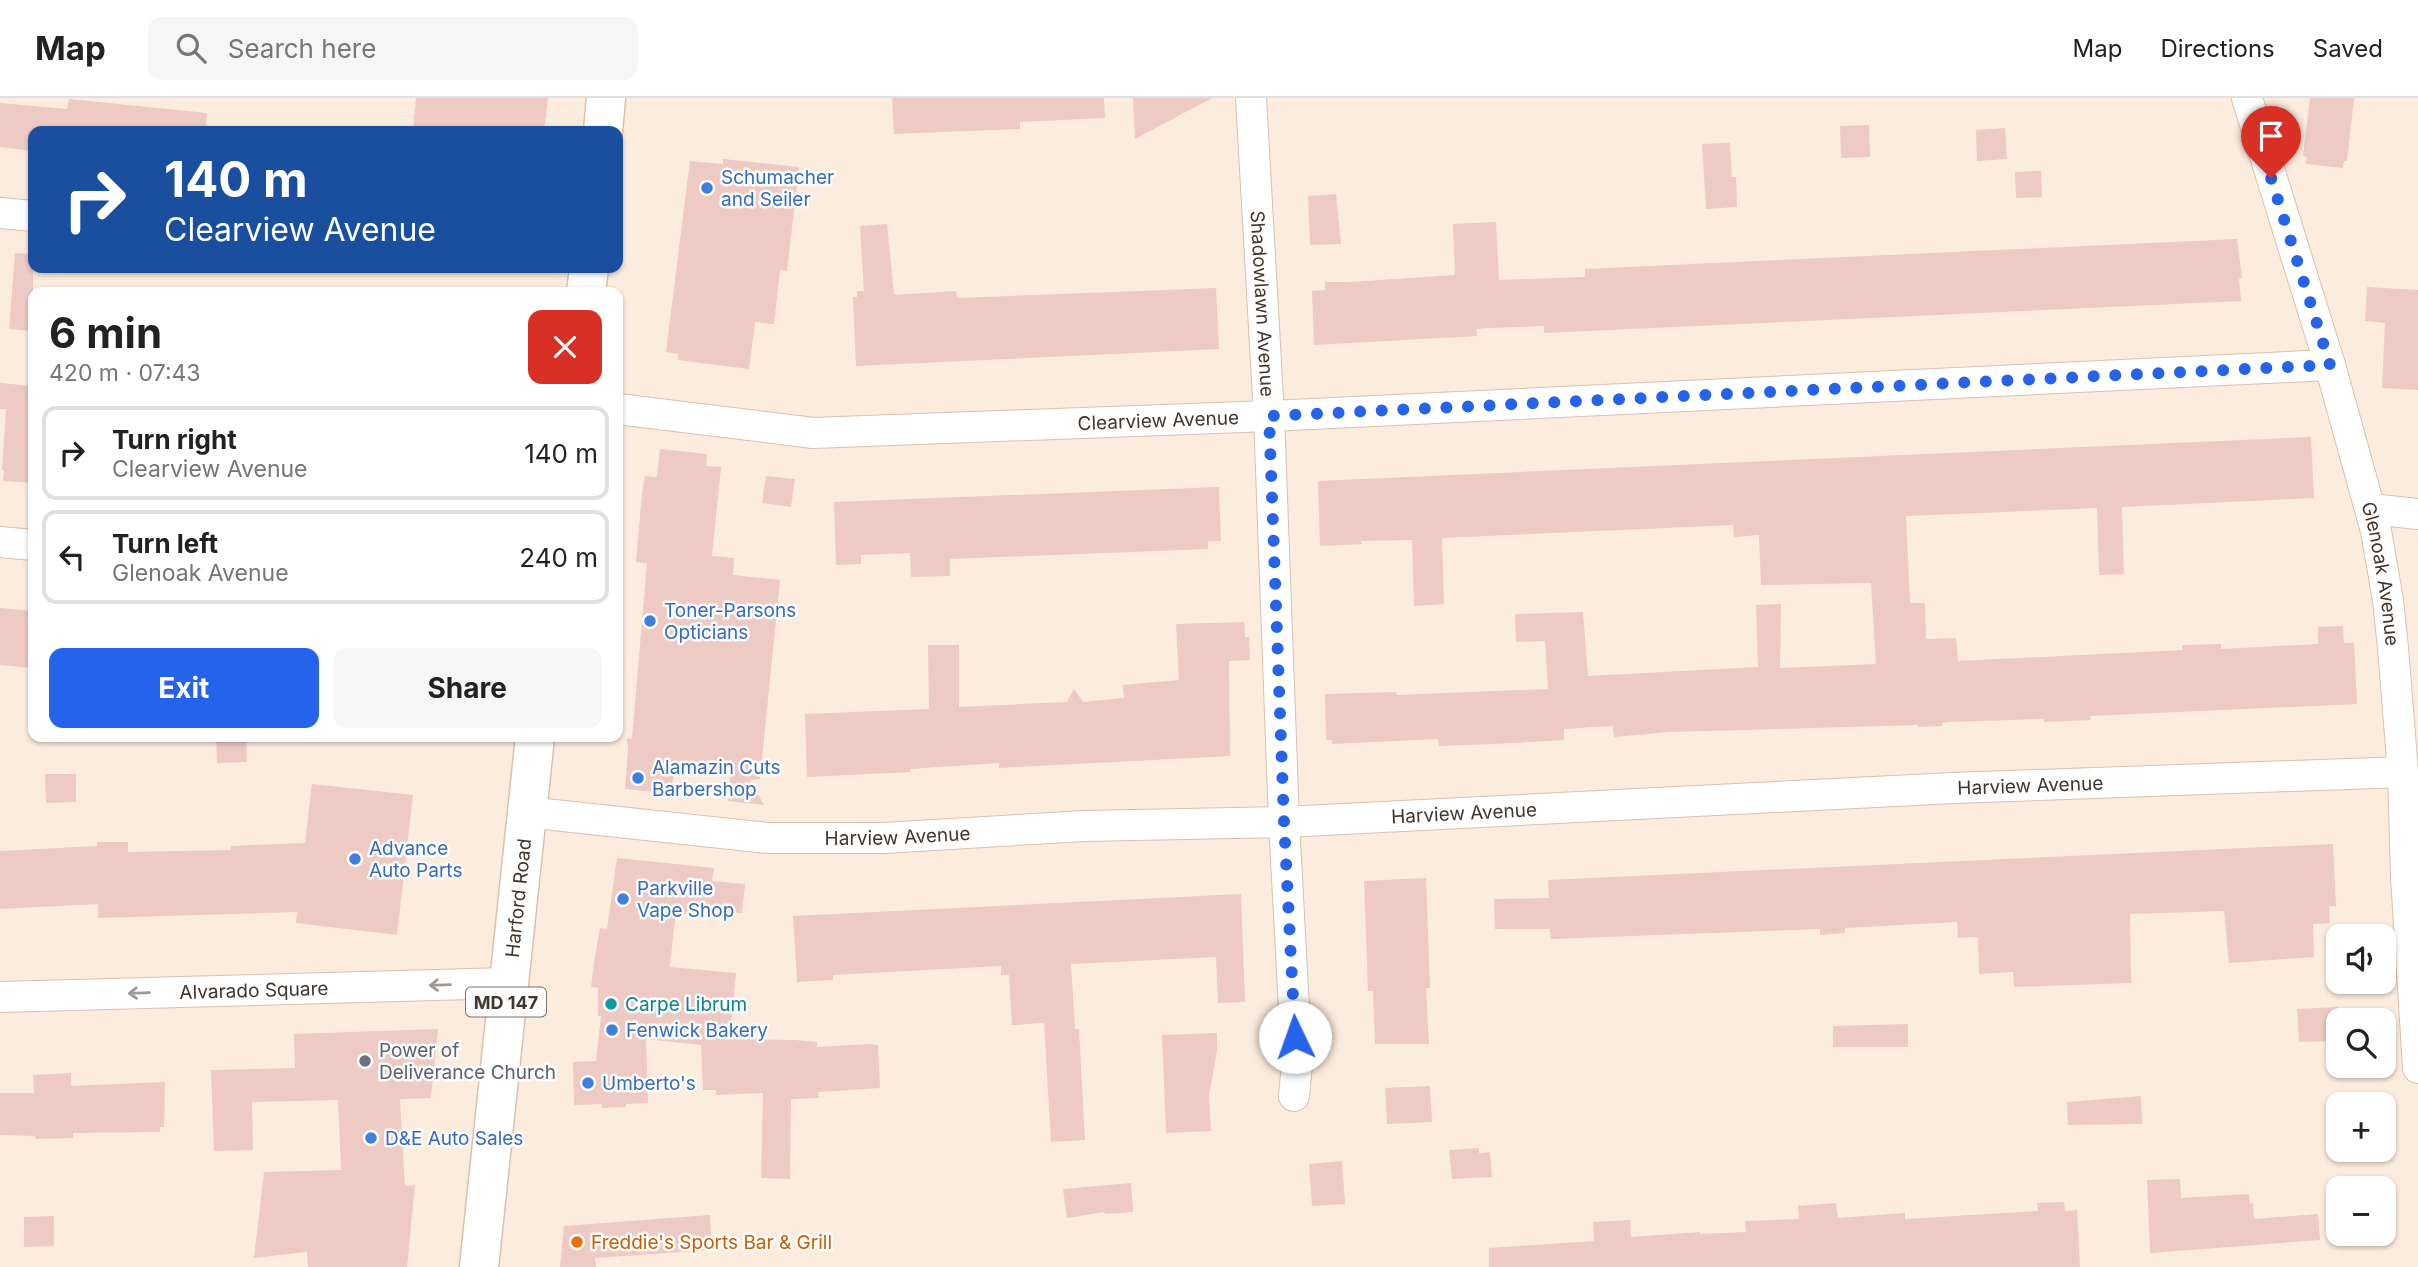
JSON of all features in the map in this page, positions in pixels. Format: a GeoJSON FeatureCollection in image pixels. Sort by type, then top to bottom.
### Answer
{"type":"FeatureCollection","features":[{"type":"Feature","properties":{"kind":"main road"},"geometry":{"type":"LineString","coordinates":[[603,126],[606,98]]}},
{"type":"Feature","properties":{"kind":"main road","name":"Harford Road"},"geometry":{"type":"LineString","coordinates":[[479,1267],[534,742]]}},
{"type":"Feature","properties":{"kind":"street","name":"Shadowlawn Avenue"},"geometry":{"type":"LineString","coordinates":[[1251,98],[1269,416],[1284,822],[1297,1064],[1294,1096]]}},
{"type":"Feature","properties":{"kind":"street","name":"Glenoak Avenue"},"geometry":{"type":"LineString","coordinates":[[2246,98],[2330,365],[2371,509],[2388,600],[2403,772],[2406,877],[2418,1068]]}},
{"type":"Feature","properties":{"kind":"street"},"geometry":{"type":"LineString","coordinates":[[0,213],[28,216]]}},
{"type":"Feature","properties":{"kind":"street","name":"Clearview Avenue"},"geometry":{"type":"LineString","coordinates":[[623,409],[813,433],[1269,416],[2330,365]]}},
{"type":"Feature","properties":{"kind":"street"},"geometry":{"type":"LineString","coordinates":[[2371,509],[2418,514]]}},
{"type":"Feature","properties":{"kind":"street"},"geometry":{"type":"LineString","coordinates":[[0,542],[28,545]]}},
{"type":"Feature","properties":{"kind":"street","name":"Harview Avenue"},"geometry":{"type":"LineString","coordinates":[[526,812],[768,838],[884,838],[1084,826],[1284,822],[1953,788],[2403,772]]}},
{"type":"Feature","properties":{"kind":"street","name":"Alvarado Square"},"geometry":{"type":"LineString","coordinates":[[0,997],[508,983]]}},
{"type":"Feature","properties":{"kind":"building"},"geometry":{"type":"Polygon","coordinates":[[[416,98],[548,98],[545,126],[413,126],[416,98]]]}},
{"type":"Feature","properties":{"kind":"building"},"geometry":{"type":"Polygon","coordinates":[[[892,98],[1104,98],[1105,118],[1020,122],[1020,129],[894,134],[892,98]]]}},
{"type":"Feature","properties":{"kind":"building"},"geometry":{"type":"Polygon","coordinates":[[[1133,98],[1212,98],[1135,139],[1133,98]]]}},
{"type":"Feature","properties":{"kind":"building"},"geometry":{"type":"Polygon","coordinates":[[[2310,98],[2354,98],[2347,161],[2344,161],[2343,168],[2306,164],[2307,157],[2303,156],[2310,98]]]}},
{"type":"Feature","properties":{"kind":"building"},"geometry":{"type":"Polygon","coordinates":[[[69,99],[207,113],[206,126],[28,126],[28,150],[0,147],[0,103],[67,109],[69,99]]]}},
{"type":"Feature","properties":{"kind":"building"},"geometry":{"type":"Polygon","coordinates":[[[1869,125],[1870,157],[1841,158],[1840,126],[1869,125]]]}},
{"type":"Feature","properties":{"kind":"building"},"geometry":{"type":"Polygon","coordinates":[[[2005,128],[2007,159],[1977,161],[1976,130],[2005,128]]]}},
{"type":"Feature","properties":{"kind":"building"},"geometry":{"type":"Polygon","coordinates":[[[1730,143],[1732,177],[1736,177],[1737,207],[1706,209],[1702,144],[1730,143]]]}},
{"type":"Feature","properties":{"kind":"building"},"geometry":{"type":"Polygon","coordinates":[[[723,159],[799,167],[787,271],[780,270],[774,324],[755,322],[749,369],[678,360],[678,354],[666,352],[690,161],[723,164],[723,159]]]}},
{"type":"Feature","properties":{"kind":"building"},"geometry":{"type":"Polygon","coordinates":[[[2041,171],[2042,197],[2016,198],[2015,172],[2041,171]]]}},
{"type":"Feature","properties":{"kind":"building"},"geometry":{"type":"Polygon","coordinates":[[[1336,194],[1341,244],[1310,245],[1308,196],[1336,194]]]}},
{"type":"Feature","properties":{"kind":"building"},"geometry":{"type":"Polygon","coordinates":[[[1496,222],[1499,280],[1585,277],[1585,269],[2237,239],[2242,278],[2239,279],[2241,301],[1544,333],[1544,326],[1489,328],[1476,329],[1477,336],[1314,345],[1312,291],[1325,290],[1325,282],[1455,275],[1453,224],[1496,222]]]}},
{"type":"Feature","properties":{"kind":"building"},"geometry":{"type":"Polygon","coordinates":[[[887,224],[894,295],[956,291],[957,298],[1216,288],[1219,349],[856,366],[853,297],[857,297],[857,291],[864,291],[860,226],[887,224]]]}},
{"type":"Feature","properties":{"kind":"building"},"geometry":{"type":"Polygon","coordinates":[[[15,253],[28,254],[28,273],[33,273],[33,287],[28,287],[28,331],[9,329],[15,253]]]}},
{"type":"Feature","properties":{"kind":"building"},"geometry":{"type":"Polygon","coordinates":[[[2367,287],[2418,290],[2418,390],[2382,388],[2385,323],[2365,321],[2367,287]]]}},
{"type":"Feature","properties":{"kind":"building"},"geometry":{"type":"Polygon","coordinates":[[[0,383],[28,386],[28,483],[3,481],[6,409],[0,409],[0,383]]]}},
{"type":"Feature","properties":{"kind":"building"},"geometry":{"type":"Polygon","coordinates":[[[2311,437],[2314,498],[2122,507],[2124,574],[2099,575],[2097,508],[1906,516],[1910,603],[1925,603],[1926,639],[1956,638],[1958,661],[2183,650],[2182,645],[2221,644],[2221,649],[2318,644],[2318,627],[2343,626],[2344,643],[2354,643],[2357,704],[2090,716],[2091,720],[1949,722],[1942,723],[1942,726],[1669,732],[1614,737],[1611,726],[1564,729],[1564,740],[1439,746],[1438,739],[1332,744],[1332,740],[1326,740],[1325,694],[1396,692],[1397,695],[1548,689],[1545,641],[1516,642],[1515,614],[1583,612],[1588,676],[1758,667],[1756,605],[1781,604],[1780,668],[1876,664],[1871,583],[1761,585],[1759,535],[1734,537],[1733,525],[1442,538],[1444,604],[1414,606],[1412,540],[1361,541],[1362,544],[1320,546],[1318,481],[2311,437]]]}},
{"type":"Feature","properties":{"kind":"building"},"geometry":{"type":"Polygon","coordinates":[[[660,449],[707,454],[706,466],[721,467],[712,556],[734,558],[733,575],[780,580],[760,779],[750,780],[764,805],[728,801],[731,771],[674,766],[672,794],[625,789],[627,738],[632,739],[647,563],[636,562],[642,494],[645,476],[657,477],[660,449]]]}},
{"type":"Feature","properties":{"kind":"building"},"geometry":{"type":"Polygon","coordinates":[[[766,476],[795,479],[791,507],[762,503],[766,476]]]}},
{"type":"Feature","properties":{"kind":"building"},"geometry":{"type":"Polygon","coordinates":[[[1219,487],[1221,541],[1208,541],[1208,549],[950,559],[950,576],[911,577],[910,553],[861,555],[861,564],[836,565],[834,502],[1219,487]]]}},
{"type":"Feature","properties":{"kind":"building"},"geometry":{"type":"Polygon","coordinates":[[[0,608],[28,611],[28,668],[0,665],[0,608]]]}},
{"type":"Feature","properties":{"kind":"building"},"geometry":{"type":"Polygon","coordinates":[[[1244,622],[1245,637],[1249,637],[1250,660],[1229,661],[1230,756],[999,768],[999,763],[910,769],[911,772],[807,777],[805,714],[929,709],[928,645],[959,645],[959,707],[1067,702],[1074,689],[1083,702],[1124,698],[1123,685],[1179,680],[1176,624],[1244,622]]]}},
{"type":"Feature","properties":{"kind":"building"},"geometry":{"type":"Polygon","coordinates":[[[216,742],[246,742],[247,762],[217,763],[216,742]]]}},
{"type":"Feature","properties":{"kind":"building"},"geometry":{"type":"Polygon","coordinates":[[[45,774],[76,774],[76,802],[46,803],[45,774]]]}},
{"type":"Feature","properties":{"kind":"building"},"geometry":{"type":"Polygon","coordinates":[[[312,784],[413,795],[397,935],[296,923],[297,912],[98,918],[98,904],[0,909],[0,851],[97,846],[97,842],[128,842],[128,852],[231,850],[231,846],[305,843],[312,784]]]}},
{"type":"Feature","properties":{"kind":"building"},"geometry":{"type":"Polygon","coordinates":[[[2333,844],[2336,906],[2329,906],[2330,923],[2313,924],[2314,957],[2229,963],[2224,911],[2130,914],[2131,983],[2014,987],[2013,972],[1979,974],[1978,937],[1958,938],[1957,922],[1845,928],[1845,933],[1820,935],[1820,929],[1551,939],[1550,929],[1495,929],[1494,899],[1549,898],[1548,880],[2333,844]]]}},
{"type":"Feature","properties":{"kind":"building"},"geometry":{"type":"Polygon","coordinates":[[[617,858],[714,868],[712,881],[745,884],[742,913],[710,910],[709,917],[676,913],[670,967],[736,973],[730,1039],[817,1042],[817,1047],[878,1045],[880,1088],[818,1092],[819,1098],[791,1099],[790,1179],[761,1178],[763,1093],[716,1095],[716,1090],[703,1090],[701,1045],[646,1039],[648,1103],[602,1108],[602,1104],[574,1105],[573,1062],[596,1061],[601,1016],[598,1016],[598,988],[591,987],[600,928],[607,929],[617,858]]]}},
{"type":"Feature","properties":{"kind":"building"},"geometry":{"type":"Polygon","coordinates":[[[1426,878],[1429,1044],[1375,1044],[1373,991],[1368,991],[1364,881],[1426,878]]]}},
{"type":"Feature","properties":{"kind":"building"},"geometry":{"type":"Polygon","coordinates":[[[1241,894],[1245,1002],[1218,1003],[1216,957],[1071,964],[1075,1029],[1079,1029],[1085,1140],[1051,1142],[1044,1023],[1012,1025],[1009,975],[1001,975],[1001,966],[833,975],[833,980],[797,982],[793,916],[1241,894]]]}},
{"type":"Feature","properties":{"kind":"building"},"geometry":{"type":"Polygon","coordinates":[[[2338,1007],[2326,1008],[2326,1041],[2299,1042],[2297,1009],[2338,1007]]]}},
{"type":"Feature","properties":{"kind":"building"},"geometry":{"type":"Polygon","coordinates":[[[1908,1024],[1908,1047],[1833,1047],[1833,1026],[1908,1024]]]}},
{"type":"Feature","properties":{"kind":"building"},"geometry":{"type":"Polygon","coordinates":[[[438,1029],[431,1098],[400,1099],[405,1186],[415,1185],[407,1267],[308,1267],[307,1252],[254,1258],[264,1172],[341,1170],[338,1100],[252,1102],[253,1150],[214,1151],[211,1070],[295,1068],[294,1034],[438,1029]]]}},
{"type":"Feature","properties":{"kind":"building"},"geometry":{"type":"Polygon","coordinates":[[[1217,1033],[1217,1051],[1209,1095],[1211,1131],[1166,1133],[1162,1035],[1217,1033]]]}},
{"type":"Feature","properties":{"kind":"building"},"geometry":{"type":"Polygon","coordinates":[[[71,1073],[71,1086],[165,1082],[164,1127],[160,1127],[160,1132],[73,1133],[73,1138],[36,1139],[35,1136],[0,1135],[0,1093],[34,1093],[33,1075],[71,1073]]]}},
{"type":"Feature","properties":{"kind":"building"},"geometry":{"type":"Polygon","coordinates":[[[1430,1086],[1432,1122],[1387,1124],[1385,1088],[1430,1086]]]}},
{"type":"Feature","properties":{"kind":"building"},"geometry":{"type":"Polygon","coordinates":[[[2141,1096],[2142,1124],[2068,1125],[2067,1102],[2141,1096]]]}},
{"type":"Feature","properties":{"kind":"building"},"geometry":{"type":"Polygon","coordinates":[[[1479,1148],[1479,1153],[1490,1152],[1492,1177],[1452,1179],[1449,1150],[1479,1148]]]}},
{"type":"Feature","properties":{"kind":"building"},"geometry":{"type":"Polygon","coordinates":[[[1342,1161],[1345,1204],[1312,1206],[1309,1164],[1342,1161]]]}},
{"type":"Feature","properties":{"kind":"building"},"geometry":{"type":"Polygon","coordinates":[[[2180,1179],[2181,1198],[2249,1194],[2250,1204],[2253,1203],[2254,1219],[2318,1214],[2320,1240],[2150,1253],[2147,1180],[2180,1179]]]}},
{"type":"Feature","properties":{"kind":"building"},"geometry":{"type":"Polygon","coordinates":[[[1131,1183],[1133,1212],[1104,1212],[1067,1218],[1063,1189],[1131,1183]]]}},
{"type":"Feature","properties":{"kind":"building"},"geometry":{"type":"Polygon","coordinates":[[[2064,1202],[2065,1211],[2077,1210],[2080,1267],[1489,1267],[1489,1248],[1594,1241],[1593,1222],[1630,1220],[1631,1237],[1746,1232],[1745,1221],[1799,1219],[1798,1206],[1836,1203],[1838,1218],[1905,1213],[1905,1219],[2038,1211],[2037,1203],[2064,1202]]]}},
{"type":"Feature","properties":{"kind":"building"},"geometry":{"type":"Polygon","coordinates":[[[710,1215],[712,1250],[595,1258],[596,1267],[560,1267],[564,1226],[710,1215]]]}},
{"type":"Feature","properties":{"kind":"building"},"geometry":{"type":"Polygon","coordinates":[[[54,1216],[54,1246],[24,1247],[24,1217],[54,1216]]]}},
{"type":"Feature","properties":{"kind":"place","name":"Schumacher and Seiler"},"geometry":{"type":"Point","coordinates":[707,188]}},
{"type":"Feature","properties":{"kind":"place","name":"Toner-Parsons Opticians"},"geometry":{"type":"Point","coordinates":[650,621]}},
{"type":"Feature","properties":{"kind":"place","name":"Alamazin Cuts Barbershop"},"geometry":{"type":"Point","coordinates":[638,778]}},
{"type":"Feature","properties":{"kind":"place","name":"Advance Auto Parts"},"geometry":{"type":"Point","coordinates":[355,859]}},
{"type":"Feature","properties":{"kind":"place","name":"Parkville Vape Shop"},"geometry":{"type":"Point","coordinates":[623,899]}},
{"type":"Feature","properties":{"kind":"place","name":"Carpe Librum"},"geometry":{"type":"Point","coordinates":[611,1004]}},
{"type":"Feature","properties":{"kind":"place","name":"Fenwick Bakery"},"geometry":{"type":"Point","coordinates":[612,1030]}},
{"type":"Feature","properties":{"kind":"place","name":"Power of Deliverance Church"},"geometry":{"type":"Point","coordinates":[365,1061]}},
{"type":"Feature","properties":{"kind":"place","name":"Umberto's"},"geometry":{"type":"Point","coordinates":[588,1083]}},
{"type":"Feature","properties":{"kind":"place","name":"D&E Auto Sales"},"geometry":{"type":"Point","coordinates":[371,1138]}},
{"type":"Feature","properties":{"kind":"place","name":"Freddie's Sports Bar & Grill"},"geometry":{"type":"Point","coordinates":[577,1242]}},
{"type":"Feature","properties":{"kind":"route"},"geometry":{"type":"LineString","coordinates":[[1295,1037],[1269,416],[2330,365],[2271,178]]}}]}
